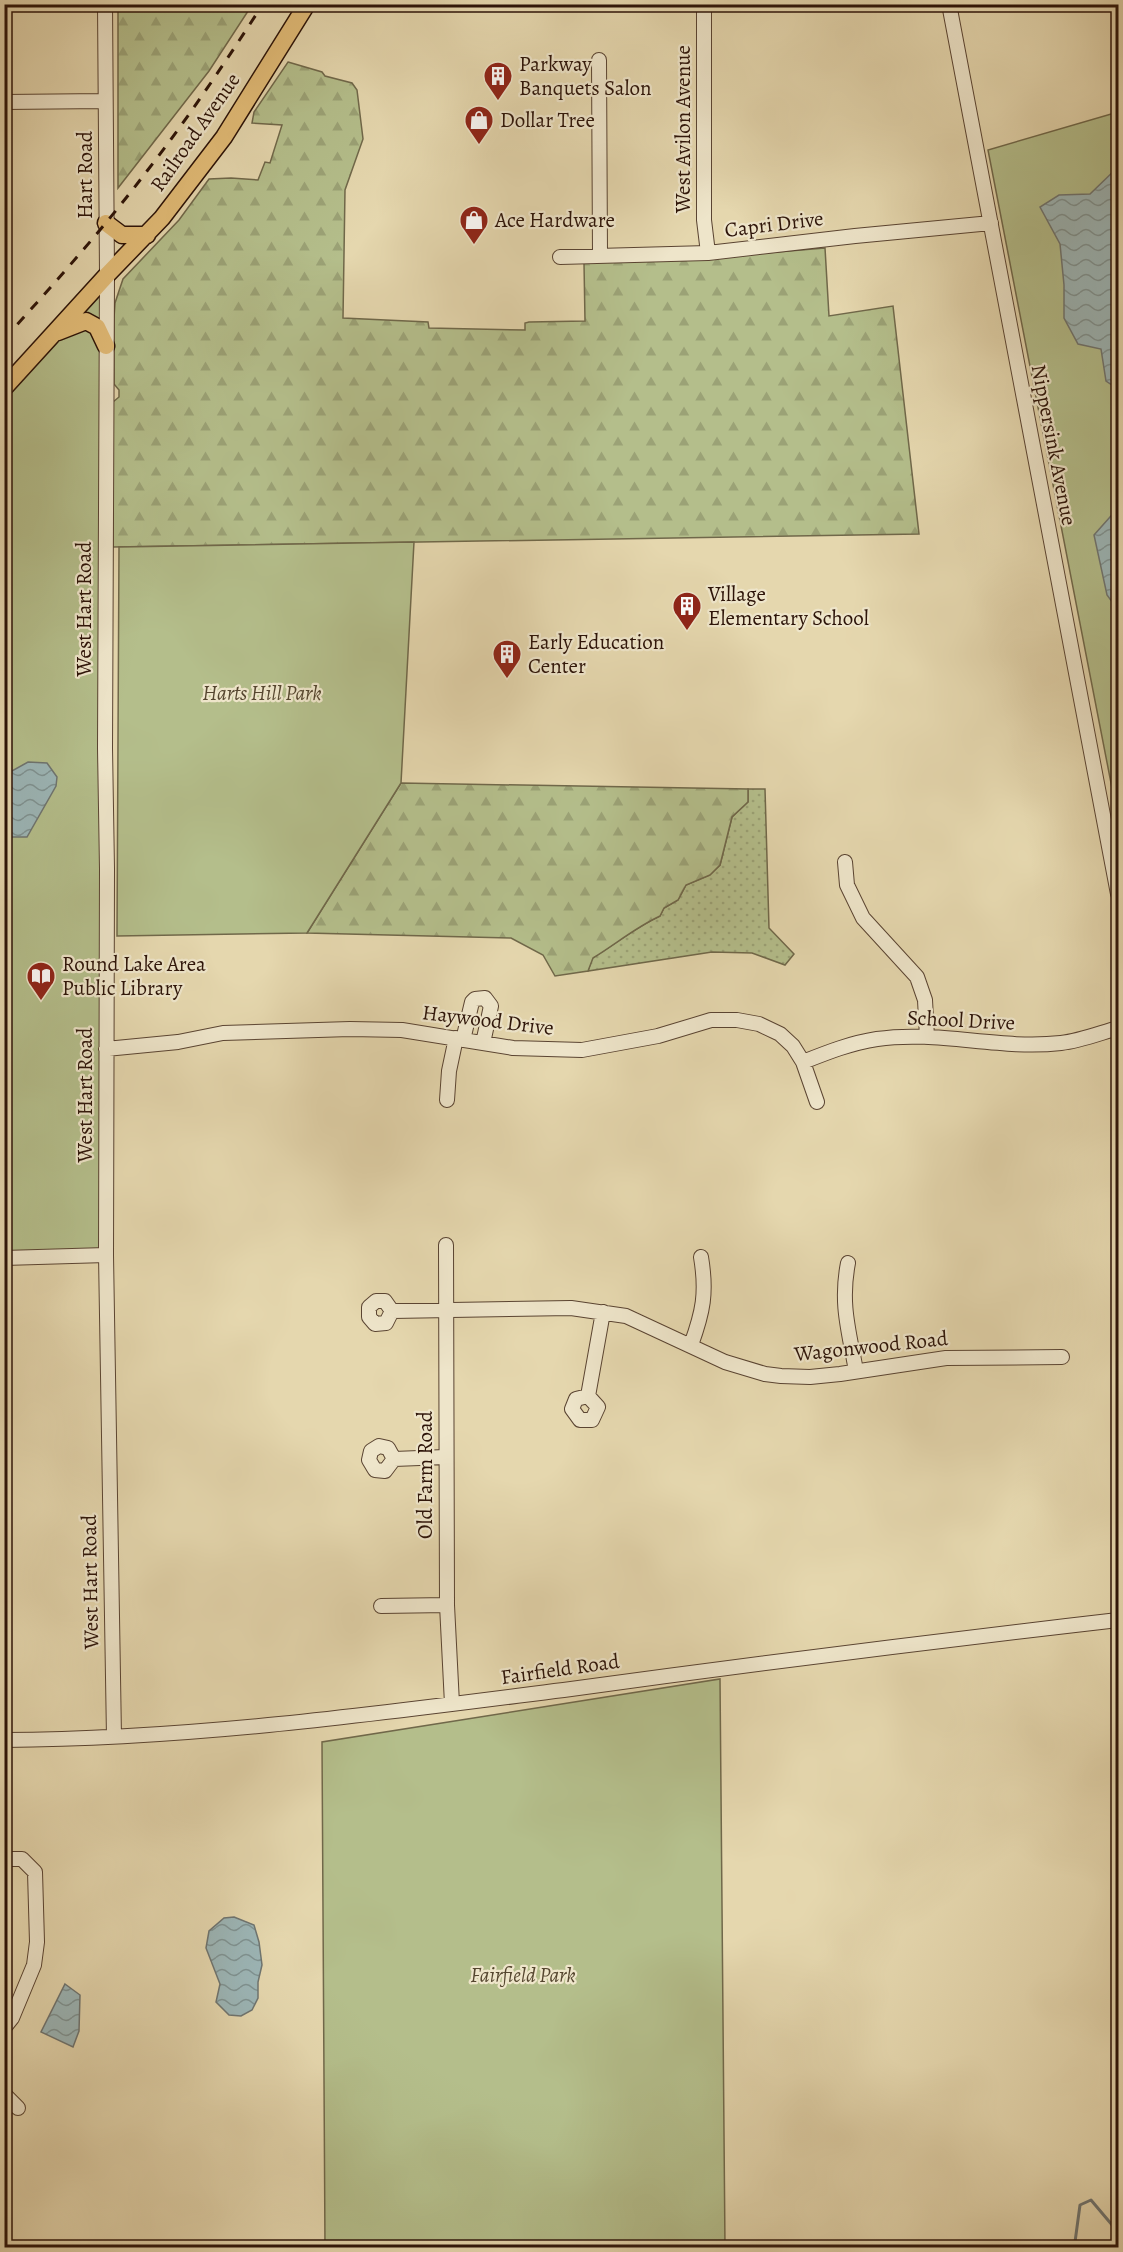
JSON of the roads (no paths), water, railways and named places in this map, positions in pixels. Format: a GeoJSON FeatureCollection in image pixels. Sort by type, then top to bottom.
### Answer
{"type":"FeatureCollection","features":[{"type":"Feature","properties":{"kind":"main road","name":"Railroad Avenue"},"geometry":{"type":"LineString","coordinates":[[4,388],[162,218],[224,137],[307,4]]}},
{"type":"Feature","properties":{"kind":"main road"},"geometry":{"type":"LineString","coordinates":[[106,223],[122,235],[147,235]]}},
{"type":"Feature","properties":{"kind":"main road"},"geometry":{"type":"LineString","coordinates":[[52,335],[86,321],[97,327],[106,346]]}},
{"type":"Feature","properties":{"kind":"street","name":"Hart Road"},"geometry":{"type":"LineString","coordinates":[[105,4],[106,346]]}},
{"type":"Feature","properties":{"kind":"street","name":"West Avilon Avenue"},"geometry":{"type":"LineString","coordinates":[[704,4],[704,220],[708,253]]}},
{"type":"Feature","properties":{"kind":"street","name":"Nippersink Avenue"},"geometry":{"type":"LineString","coordinates":[[949,4],[1119,894]]}},
{"type":"Feature","properties":{"kind":"street"},"geometry":{"type":"LineString","coordinates":[[599,60],[600,255]]}},
{"type":"Feature","properties":{"kind":"street"},"geometry":{"type":"LineString","coordinates":[[4,102],[105,101]]}},
{"type":"Feature","properties":{"kind":"street","name":"Capri Drive"},"geometry":{"type":"LineString","coordinates":[[560,257],[708,253],[991,223]]}},
{"type":"Feature","properties":{"kind":"street","name":"West Hart Road"},"geometry":{"type":"LineString","coordinates":[[106,346],[106,1256],[114,1737]]}},
{"type":"Feature","properties":{"kind":"street"},"geometry":{"type":"LineString","coordinates":[[845,862],[847,885],[863,918],[917,977],[925,1000],[927,1037]]}},
{"type":"Feature","properties":{"kind":"street"},"geometry":{"type":"LineString","coordinates":[[447,1100],[449,1071],[471,1002],[485,998],[491,1006],[483,1044]]}},
{"type":"Feature","properties":{"kind":"street","name":"Haywood Drive"},"geometry":{"type":"LineString","coordinates":[[106,1049],[178,1042],[223,1033],[280,1030],[402,1030],[513,1048],[582,1050],[658,1036],[711,1020],[737,1020],[759,1024],[780,1034],[793,1046],[803,1062],[817,1102]]}},
{"type":"Feature","properties":{"kind":"street","name":"School Drive"},"geometry":{"type":"LineString","coordinates":[[803,1062],[851,1043],[879,1039],[927,1037],[1012,1045],[1062,1043],[1119,1028]]}},
{"type":"Feature","properties":{"kind":"street","name":"Old Farm Road"},"geometry":{"type":"LineString","coordinates":[[446,1245],[445,1457],[447,1605],[452,1704]]}},
{"type":"Feature","properties":{"kind":"street"},"geometry":{"type":"LineString","coordinates":[[4,1258],[106,1256]]}},
{"type":"Feature","properties":{"kind":"street"},"geometry":{"type":"LineString","coordinates":[[691,1345],[704,1301],[705,1282],[701,1257]]}},
{"type":"Feature","properties":{"kind":"street"},"geometry":{"type":"LineString","coordinates":[[848,1263],[843,1288],[844,1308],[856,1371]]}},
{"type":"Feature","properties":{"kind":"street","name":"Wagonwood Road"},"geometry":{"type":"LineString","coordinates":[[392,1311],[571,1308],[603,1312],[626,1316],[725,1362],[765,1374],[810,1377],[946,1358],[1062,1357]]}},
{"type":"Feature","properties":{"kind":"street"},"geometry":{"type":"LineString","coordinates":[[588,1396],[603,1312]]}},
{"type":"Feature","properties":{"kind":"street"},"geometry":{"type":"LineString","coordinates":[[394,1459],[445,1457]]}},
{"type":"Feature","properties":{"kind":"street"},"geometry":{"type":"LineString","coordinates":[[381,1606],[447,1605]]}},
{"type":"Feature","properties":{"kind":"street","name":"Fairfield Road"},"geometry":{"type":"LineString","coordinates":[[4,1740],[84,1740],[326,1720],[819,1656],[1119,1620]]}},
{"type":"Feature","properties":{"kind":"street"},"geometry":{"type":"LineString","coordinates":[[4,1859],[22,1859],[34,1872],[37,1942],[34,1965],[12,2018],[4,2028]]}},
{"type":"Feature","properties":{"kind":"street"},"geometry":{"type":"LineString","coordinates":[[4,2094],[18,2108]]}},
{"type":"Feature","properties":{"kind":"water"},"geometry":{"type":"Polygon","coordinates":[[[1118,167],[1118,389],[1106,381],[1101,349],[1078,344],[1064,318],[1060,244],[1040,207],[1059,195],[1090,194],[1118,167]]]}},
{"type":"Feature","properties":{"kind":"water"},"geometry":{"type":"Polygon","coordinates":[[[1118,508],[1118,610],[1107,595],[1094,535],[1118,508]]]}},
{"type":"Feature","properties":{"kind":"water"},"geometry":{"type":"Polygon","coordinates":[[[28,762],[47,763],[57,777],[56,786],[27,837],[11,837],[5,830],[5,780],[10,772],[28,762]]]}},
{"type":"Feature","properties":{"kind":"water"},"geometry":{"type":"Polygon","coordinates":[[[234,1917],[254,1925],[262,1965],[258,1982],[258,1998],[252,2010],[241,2016],[229,2015],[216,2002],[220,1984],[206,1948],[209,1931],[224,1918],[234,1917]]]}},
{"type":"Feature","properties":{"kind":"water"},"geometry":{"type":"Polygon","coordinates":[[[65,1984],[80,1995],[79,2031],[73,2047],[41,2032],[65,1984]]]}},
{"type":"Feature","properties":{"kind":"waterway"},"geometry":{"type":"LineString","coordinates":[[1068,2248],[1075,2242],[1080,2205],[1091,2200],[1118,2232]]}},
{"type":"Feature","properties":{"kind":"railway"},"geometry":{"type":"LineString","coordinates":[[4,339],[78,256],[147,171],[221,68],[263,4]]}},
{"type":"Feature","properties":{"kind":"place","name":"Parkway Banquets Salon"},"geometry":{"type":"Point","coordinates":[498,102]}},
{"type":"Feature","properties":{"kind":"place","name":"Dollar Tree"},"geometry":{"type":"Point","coordinates":[479,146]}},
{"type":"Feature","properties":{"kind":"place","name":"Ace Hardware"},"geometry":{"type":"Point","coordinates":[474,246]}},
{"type":"Feature","properties":{"kind":"place","name":"Village Elementary School"},"geometry":{"type":"Point","coordinates":[687,632]}},
{"type":"Feature","properties":{"kind":"place","name":"Early Education Center"},"geometry":{"type":"Point","coordinates":[507,680]}},
{"type":"Feature","properties":{"kind":"place","name":"Round Lake Area Public Library"},"geometry":{"type":"Point","coordinates":[41,1002]}},
{"type":"Feature","properties":{"kind":"park label","name":"Harts Hill Park"},"geometry":{"type":"Point","coordinates":[262,693]}},
{"type":"Feature","properties":{"kind":"park label","name":"Fairfield Park"},"geometry":{"type":"Point","coordinates":[523,1975]}}]}
